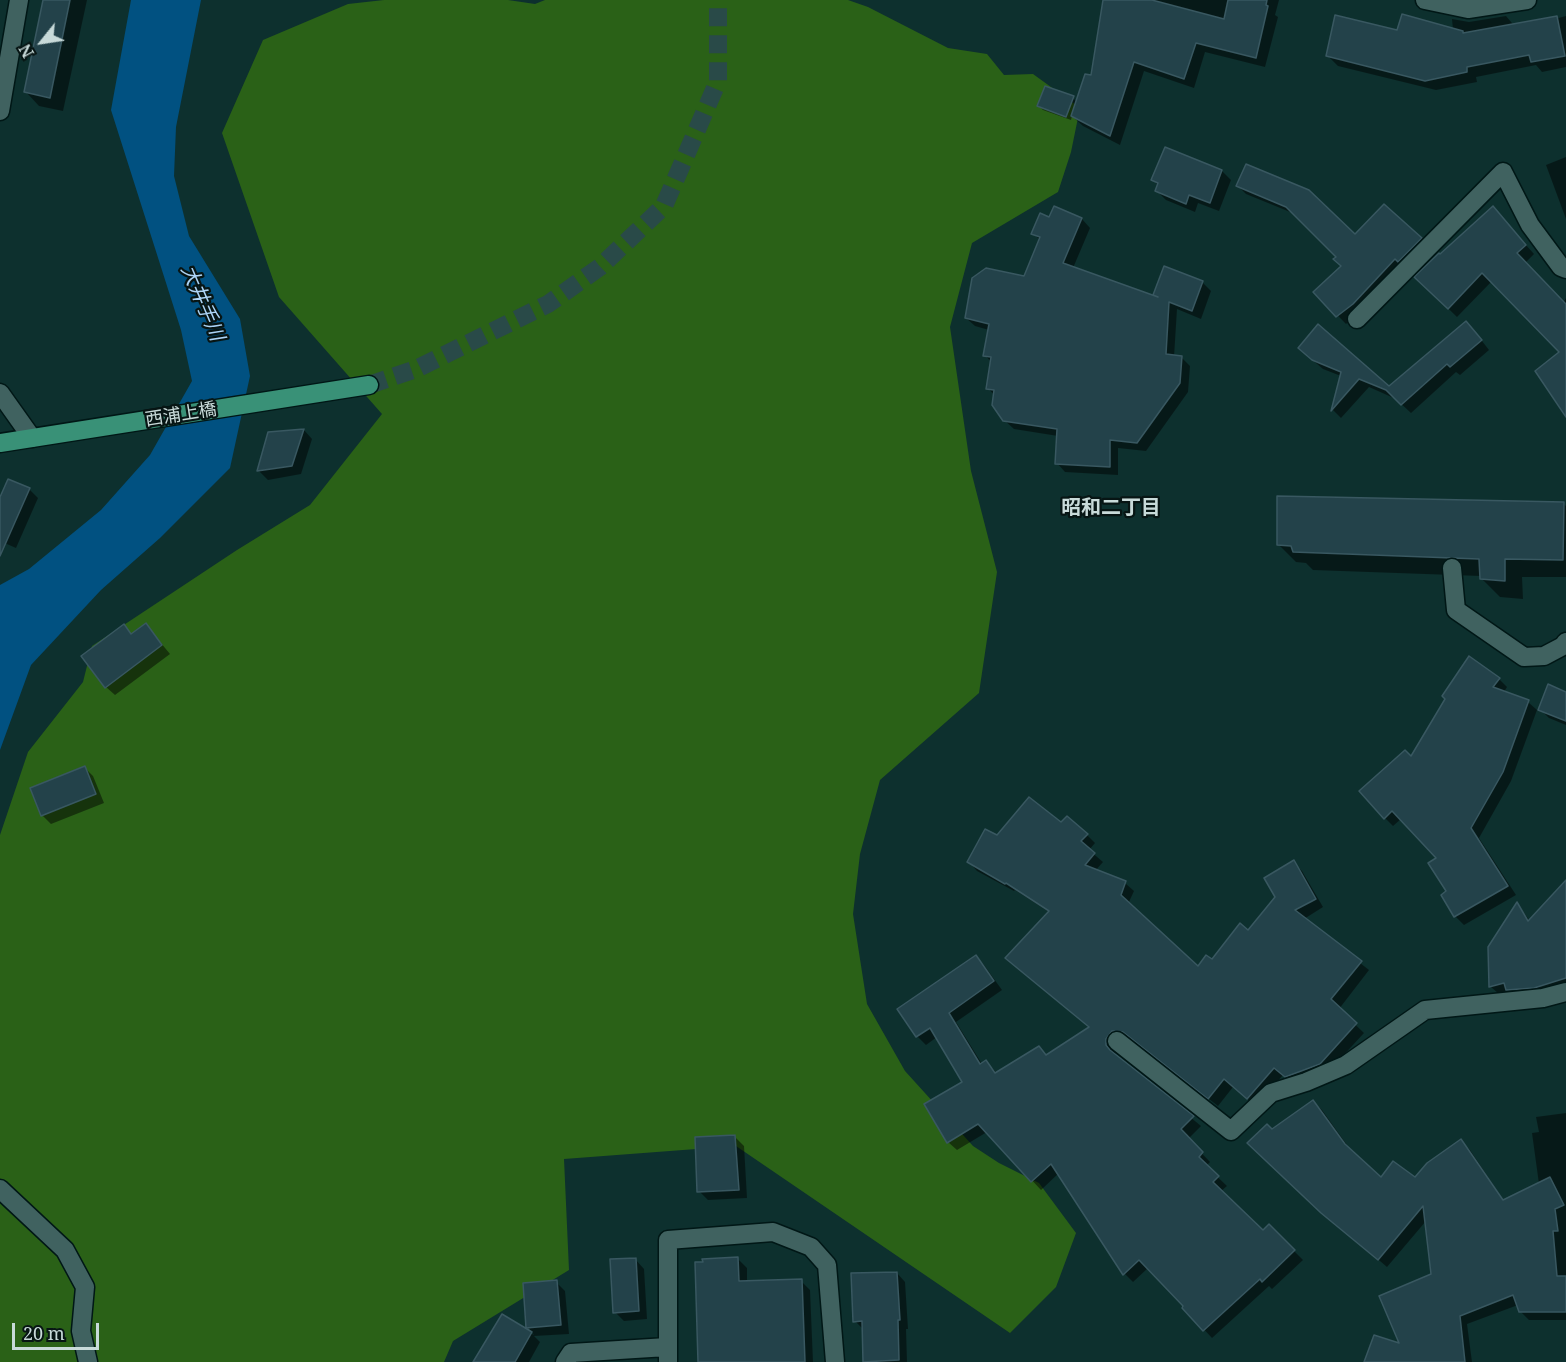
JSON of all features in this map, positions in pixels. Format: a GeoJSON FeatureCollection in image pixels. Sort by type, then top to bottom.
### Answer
{"type":"FeatureCollection","features":[{"type":"Feature","properties":{"kind":"main road","name":"西浦上橋"},"geometry":{"type":"LineString","coordinates":[[0,443],[369,386]]}},
{"type":"Feature","properties":{"kind":"street"},"geometry":{"type":"LineString","coordinates":[[0,111],[19,0]]}},
{"type":"Feature","properties":{"kind":"street"},"geometry":{"type":"LineString","coordinates":[[1425,0],[1468,9],[1527,0]]}},
{"type":"Feature","properties":{"kind":"street"},"geometry":{"type":"LineString","coordinates":[[1357,319],[1503,172],[1530,225],[1561,267],[1566,269]]}},
{"type":"Feature","properties":{"kind":"street"},"geometry":{"type":"LineString","coordinates":[[0,393],[32,438]]}},
{"type":"Feature","properties":{"kind":"street"},"geometry":{"type":"LineString","coordinates":[[1452,568],[1456,610],[1524,657],[1544,656],[1566,642]]}},
{"type":"Feature","properties":{"kind":"street"},"geometry":{"type":"LineString","coordinates":[[1117,1041],[1231,1131],[1271,1092],[1306,1082],[1346,1065],[1425,1010],[1543,998],[1566,992]]}},
{"type":"Feature","properties":{"kind":"street"},"geometry":{"type":"LineString","coordinates":[[0,1188],[65,1250],[85,1287],[81,1331],[88,1362]]}},
{"type":"Feature","properties":{"kind":"street"},"geometry":{"type":"LineString","coordinates":[[565,1362],[571,1353],[668,1355],[668,1240],[773,1232],[811,1246],[827,1265],[835,1362]]}},
{"type":"Feature","properties":{"kind":"green space"},"geometry":{"type":"Polygon","coordinates":[[[384,0],[508,0],[535,4],[545,0],[848,0],[868,7],[948,48],[987,54],[1004,75],[1033,74],[1080,108],[1071,152],[1058,192],[972,243],[950,327],[971,471],[997,572],[979,693],[880,780],[860,854],[853,914],[867,1004],[905,1071],[973,1146],[999,1163],[1039,1183],[1076,1233],[1056,1287],[1010,1333],[736,1146],[564,1159],[569,1270],[453,1341],[444,1362],[0,1362],[0,835],[28,752],[83,682],[92,646],[237,550],[310,505],[382,414],[279,297],[222,133],[263,40],[348,4],[384,0]]]}},
{"type":"Feature","properties":{"kind":"water","name":"大井手川"},"geometry":{"type":"Polygon","coordinates":[[[131,0],[201,0],[176,127],[174,176],[189,236],[240,319],[250,376],[230,468],[160,538],[101,590],[31,665],[0,750],[0,585],[29,569],[101,510],[150,455],[192,381],[181,330],[111,110],[131,0]]]}},
{"type":"Feature","properties":{"kind":"building"},"geometry":{"type":"Polygon","coordinates":[[[43,0],[70,0],[50,98],[24,92],[43,0]]]}},
{"type":"Feature","properties":{"kind":"building"},"geometry":{"type":"Polygon","coordinates":[[[1103,0],[1152,0],[1224,19],[1228,0],[1267,0],[1266,5],[1268,6],[1256,58],[1196,43],[1184,79],[1134,62],[1110,136],[1071,116],[1085,74],[1091,75],[1103,0]]]}},
{"type":"Feature","properties":{"kind":"building"},"geometry":{"type":"Polygon","coordinates":[[[1402,14],[1463,31],[1463,33],[1557,16],[1565,56],[1531,62],[1529,55],[1467,67],[1467,72],[1425,81],[1326,56],[1335,15],[1397,30],[1402,14]]]}},
{"type":"Feature","properties":{"kind":"building"},"geometry":{"type":"Polygon","coordinates":[[[1045,86],[1074,96],[1066,117],[1037,106],[1045,86]]]}},
{"type":"Feature","properties":{"kind":"building"},"geometry":{"type":"Polygon","coordinates":[[[1165,147],[1222,170],[1210,203],[1189,195],[1186,204],[1155,191],[1158,183],[1151,180],[1165,147]]]}},
{"type":"Feature","properties":{"kind":"building"},"geometry":{"type":"Polygon","coordinates":[[[1246,164],[1309,190],[1355,234],[1384,204],[1422,238],[1398,262],[1395,259],[1353,304],[1336,317],[1313,292],[1341,266],[1333,259],[1336,257],[1286,207],[1236,186],[1246,164]]]}},
{"type":"Feature","properties":{"kind":"building"},"geometry":{"type":"Polygon","coordinates":[[[1054,206],[1082,218],[1063,263],[1158,297],[1153,295],[1164,266],[1203,281],[1192,311],[1169,302],[1166,354],[1182,356],[1180,383],[1137,443],[1110,440],[1110,467],[1055,464],[1057,429],[1003,421],[992,405],[994,390],[986,389],[991,357],[983,356],[989,324],[965,318],[972,278],[986,268],[1024,276],[1040,237],[1031,234],[1040,213],[1049,217],[1054,206]]]}},
{"type":"Feature","properties":{"kind":"building"},"geometry":{"type":"Polygon","coordinates":[[[1493,206],[1526,245],[1517,253],[1566,304],[1566,417],[1535,371],[1559,352],[1482,273],[1448,309],[1414,277],[1493,206]]]}},
{"type":"Feature","properties":{"kind":"building"},"geometry":{"type":"Polygon","coordinates":[[[1466,321],[1482,340],[1450,367],[1447,364],[1401,405],[1386,390],[1359,379],[1331,411],[1341,372],[1312,360],[1298,348],[1318,324],[1389,386],[1466,321]]]}},
{"type":"Feature","properties":{"kind":"building"},"geometry":{"type":"Polygon","coordinates":[[[304,429],[292,466],[257,471],[268,432],[304,429]]]}},
{"type":"Feature","properties":{"kind":"building"},"geometry":{"type":"Polygon","coordinates":[[[8,479],[30,488],[0,556],[0,497],[8,479]]]}},
{"type":"Feature","properties":{"kind":"building"},"geometry":{"type":"Polygon","coordinates":[[[1277,496],[1564,502],[1563,560],[1505,559],[1505,581],[1480,579],[1479,559],[1293,552],[1291,546],[1277,545],[1277,496]]]}},
{"type":"Feature","properties":{"kind":"building"},"geometry":{"type":"Polygon","coordinates":[[[146,623],[162,645],[105,688],[81,656],[124,624],[131,634],[146,623]]]}},
{"type":"Feature","properties":{"kind":"building"},"geometry":{"type":"Polygon","coordinates":[[[1469,656],[1500,678],[1493,687],[1529,700],[1503,772],[1471,828],[1508,886],[1454,917],[1441,895],[1446,891],[1428,863],[1436,858],[1392,811],[1384,819],[1359,791],[1405,750],[1411,756],[1445,699],[1442,696],[1469,656]]]}},
{"type":"Feature","properties":{"kind":"building"},"geometry":{"type":"Polygon","coordinates":[[[1548,684],[1566,692],[1566,721],[1538,710],[1548,684]]]}},
{"type":"Feature","properties":{"kind":"building"},"geometry":{"type":"Polygon","coordinates":[[[85,766],[96,794],[41,816],[30,788],[85,766]]]}},
{"type":"Feature","properties":{"kind":"building"},"geometry":{"type":"Polygon","coordinates":[[[1029,797],[1061,822],[1067,816],[1088,834],[1081,841],[1095,853],[1085,865],[1126,881],[1121,895],[1198,966],[1206,955],[1212,959],[1240,923],[1248,930],[1275,897],[1264,878],[1294,860],[1316,899],[1295,910],[1362,961],[1331,999],[1357,1023],[1320,1064],[1285,1077],[1274,1068],[1247,1099],[1224,1079],[1208,1099],[1123,1032],[1112,1031],[1106,1039],[1106,1045],[1110,1050],[1194,1116],[1181,1129],[1203,1152],[1199,1157],[1219,1176],[1213,1182],[1263,1230],[1269,1224],[1295,1250],[1262,1282],[1260,1279],[1203,1331],[1182,1308],[1183,1306],[1139,1260],[1123,1275],[1051,1164],[1031,1182],[978,1124],[947,1143],[924,1104],[962,1082],[930,1028],[916,1037],[897,1009],[976,955],[994,981],[949,1013],[980,1064],[986,1060],[995,1073],[1039,1046],[1046,1055],[1089,1027],[1005,958],[1049,911],[1006,883],[967,862],[985,829],[997,835],[1029,797]]]}},
{"type":"Feature","properties":{"kind":"building"},"geometry":{"type":"Polygon","coordinates":[[[1566,880],[1566,978],[1534,988],[1506,990],[1504,983],[1489,987],[1488,947],[1517,902],[1528,921],[1566,880]]]}},
{"type":"Feature","properties":{"kind":"building"},"geometry":{"type":"Polygon","coordinates":[[[1313,1100],[1345,1144],[1381,1177],[1393,1161],[1415,1177],[1427,1163],[1461,1139],[1503,1200],[1550,1177],[1564,1205],[1555,1209],[1558,1231],[1553,1231],[1557,1276],[1566,1276],[1566,1312],[1519,1312],[1513,1295],[1460,1316],[1465,1362],[1364,1362],[1374,1335],[1399,1343],[1379,1296],[1431,1274],[1423,1206],[1378,1260],[1321,1213],[1247,1143],[1267,1124],[1272,1129],[1313,1100]]]}},
{"type":"Feature","properties":{"kind":"building"},"geometry":{"type":"Polygon","coordinates":[[[735,1135],[739,1190],[697,1192],[695,1137],[735,1135]]]}},
{"type":"Feature","properties":{"kind":"building"},"geometry":{"type":"Polygon","coordinates":[[[738,1257],[739,1281],[802,1279],[805,1362],[698,1362],[695,1262],[703,1262],[702,1259],[738,1257]]]}},
{"type":"Feature","properties":{"kind":"building"},"geometry":{"type":"Polygon","coordinates":[[[636,1258],[639,1311],[613,1313],[610,1259],[636,1258]]]}},
{"type":"Feature","properties":{"kind":"building"},"geometry":{"type":"Polygon","coordinates":[[[897,1272],[900,1320],[898,1320],[899,1360],[863,1362],[862,1321],[853,1322],[851,1273],[897,1272]]]}},
{"type":"Feature","properties":{"kind":"building"},"geometry":{"type":"Polygon","coordinates":[[[557,1280],[561,1325],[526,1328],[523,1283],[557,1280]]]}},
{"type":"Feature","properties":{"kind":"building"},"geometry":{"type":"Polygon","coordinates":[[[502,1314],[532,1332],[515,1362],[473,1362],[502,1314]]]}},
{"type":"Feature","properties":{"kind":"tunnel"},"geometry":{"type":"LineString","coordinates":[[369,385],[416,369],[548,304],[600,267],[664,206],[718,81],[718,0]]}},
{"type":"Feature","properties":{"kind":"district","name":"昭和二丁目"},"geometry":{"type":"Point","coordinates":[1111,508]}}]}
